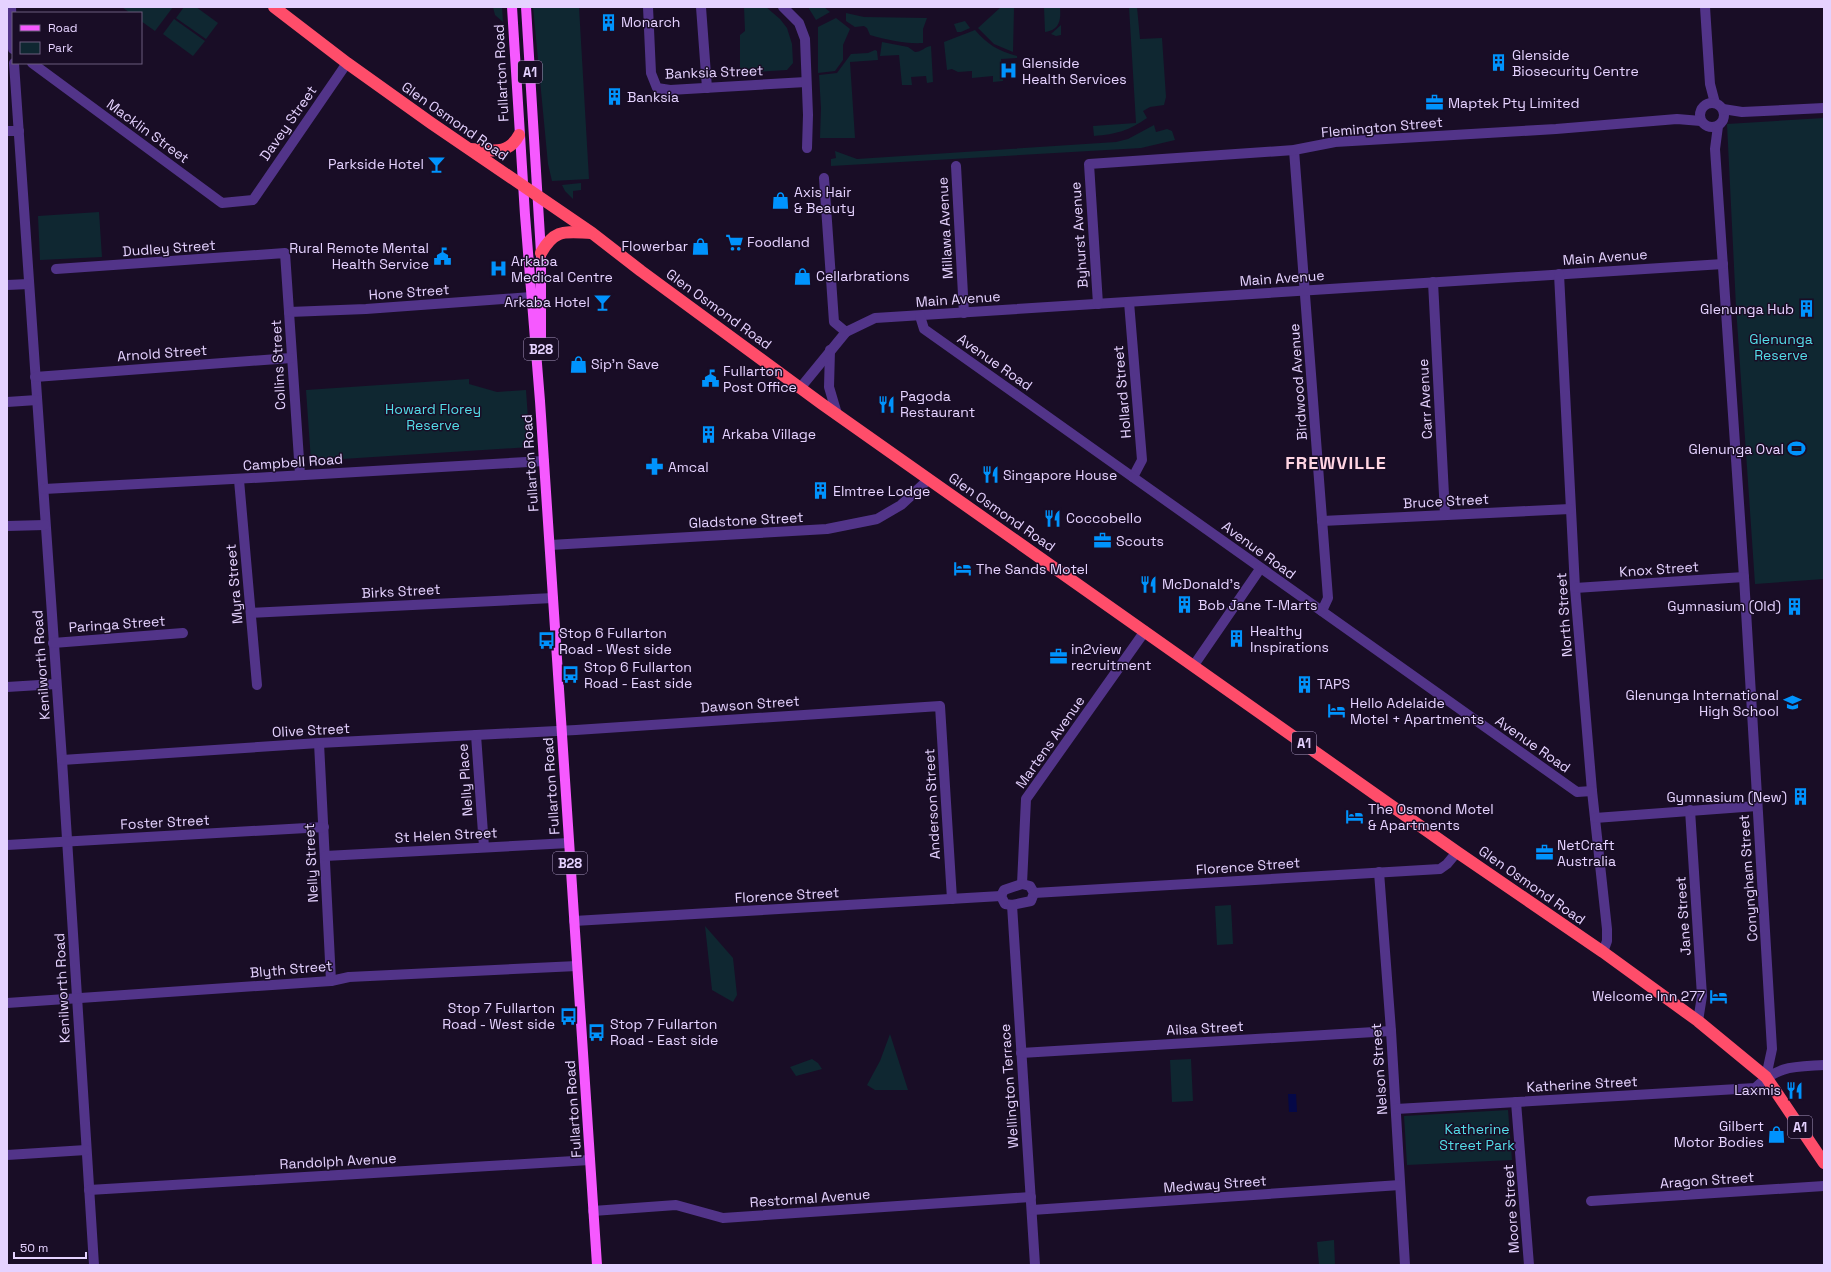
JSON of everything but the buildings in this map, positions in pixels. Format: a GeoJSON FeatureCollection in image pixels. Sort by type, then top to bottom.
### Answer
{"type":"FeatureCollection","features":[{"type":"Feature","properties":{"kind":"highway","name":"Glen Osmond Road"},"geometry":{"type":"LineString","coordinates":[[274,7],[347,63],[431,123],[592,233],[641,272],[837,414],[1457,852],[1603,952],[1698,1021],[1766,1077],[1824,1162]]}},
{"type":"Feature","properties":{"kind":"highway"},"geometry":{"type":"LineString","coordinates":[[470,149],[496,150],[507,148],[514,144],[519,135]]}},
{"type":"Feature","properties":{"kind":"highway"},"geometry":{"type":"LineString","coordinates":[[541,253],[547,242],[554,235],[564,232],[592,233]]}},
{"type":"Feature","properties":{"kind":"main road","name":"Fullarton Road"},"geometry":{"type":"LineString","coordinates":[[512,7],[519,135],[540,401],[597,1265]]}},
{"type":"Feature","properties":{"kind":"main road","name":"Fullarton Road"},"geometry":{"type":"LineString","coordinates":[[526,7],[541,253],[542,296],[540,401]]}},
{"type":"Feature","properties":{"kind":"street"},"geometry":{"type":"LineString","coordinates":[[11,7],[12,28]]}},
{"type":"Feature","properties":{"kind":"street","name":"Banksia Street"},"geometry":{"type":"LineString","coordinates":[[648,7],[651,73],[657,88],[670,90],[806,82]]}},
{"type":"Feature","properties":{"kind":"street"},"geometry":{"type":"LineString","coordinates":[[701,7],[707,88]]}},
{"type":"Feature","properties":{"kind":"street"},"geometry":{"type":"LineString","coordinates":[[783,7],[799,23],[805,39],[808,115],[807,148]]}},
{"type":"Feature","properties":{"kind":"street","name":"Conyngham Street"},"geometry":{"type":"LineString","coordinates":[[1705,7],[1744,577],[1772,1051],[1766,1077]]}},
{"type":"Feature","properties":{"kind":"street","name":"Davey Street"},"geometry":{"type":"LineString","coordinates":[[253,200],[347,63]]}},
{"type":"Feature","properties":{"kind":"street","name":"Kenilworth Road"},"geometry":{"type":"LineString","coordinates":[[14,64],[44,489],[45,525],[62,760],[94,1265]]}},
{"type":"Feature","properties":{"kind":"street","name":"Macklin Street"},"geometry":{"type":"LineString","coordinates":[[33,64],[222,203],[253,200]]}},
{"type":"Feature","properties":{"kind":"street"},"geometry":{"type":"LineString","coordinates":[[1712,115],[1824,108]]}},
{"type":"Feature","properties":{"kind":"street","name":"Flemington Street"},"geometry":{"type":"LineString","coordinates":[[1089,164],[1294,150],[1335,142],[1556,129],[1712,115]]}},
{"type":"Feature","properties":{"kind":"street"},"geometry":{"type":"LineString","coordinates":[[7,131],[19,130]]}},
{"type":"Feature","properties":{"kind":"street","name":"Birdwood Avenue"},"geometry":{"type":"LineString","coordinates":[[1294,150],[1328,598],[1322,611]]}},
{"type":"Feature","properties":{"kind":"street","name":"Byhurst Avenue"},"geometry":{"type":"LineString","coordinates":[[1089,164],[1098,304]]}},
{"type":"Feature","properties":{"kind":"street","name":"Millawa Avenue"},"geometry":{"type":"LineString","coordinates":[[956,166],[964,313]]}},
{"type":"Feature","properties":{"kind":"street"},"geometry":{"type":"LineString","coordinates":[[824,178],[834,322],[846,332]]}},
{"type":"Feature","properties":{"kind":"street","name":"Dudley Street"},"geometry":{"type":"LineString","coordinates":[[56,269],[285,253]]}},
{"type":"Feature","properties":{"kind":"street","name":"Collins Street"},"geometry":{"type":"LineString","coordinates":[[285,253],[300,474]]}},
{"type":"Feature","properties":{"kind":"street","name":"Main Avenue"},"geometry":{"type":"LineString","coordinates":[[801,387],[846,332],[875,318],[1723,264]]}},
{"type":"Feature","properties":{"kind":"street","name":"North Street"},"geometry":{"type":"LineString","coordinates":[[1559,274],[1575,588],[1592,791],[1608,936],[1603,952]]}},
{"type":"Feature","properties":{"kind":"street","name":"Carr Avenue"},"geometry":{"type":"LineString","coordinates":[[1433,282],[1445,514]]}},
{"type":"Feature","properties":{"kind":"street"},"geometry":{"type":"LineString","coordinates":[[7,285],[29,284]]}},
{"type":"Feature","properties":{"kind":"street","name":"Hone Street"},"geometry":{"type":"LineString","coordinates":[[289,312],[366,310],[531,297]]}},
{"type":"Feature","properties":{"kind":"street","name":"Hollard Street"},"geometry":{"type":"LineString","coordinates":[[1129,302],[1142,460],[1133,477]]}},
{"type":"Feature","properties":{"kind":"street","name":"Avenue Road"},"geometry":{"type":"LineString","coordinates":[[920,316],[924,329],[1260,569],[1322,611],[1577,792],[1592,791]]}},
{"type":"Feature","properties":{"kind":"street"},"geometry":{"type":"LineString","coordinates":[[830,350],[829,387],[837,414]]}},
{"type":"Feature","properties":{"kind":"street","name":"Arnold Street"},"geometry":{"type":"LineString","coordinates":[[35,377],[291,358]]}},
{"type":"Feature","properties":{"kind":"street"},"geometry":{"type":"LineString","coordinates":[[7,402],[37,400]]}},
{"type":"Feature","properties":{"kind":"street","name":"Campbell Road"},"geometry":{"type":"LineString","coordinates":[[44,489],[239,480],[300,474],[544,461]]}},
{"type":"Feature","properties":{"kind":"street","name":"Gladstone Street"},"geometry":{"type":"LineString","coordinates":[[550,546],[827,529],[877,519],[901,505],[929,479]]}},
{"type":"Feature","properties":{"kind":"street","name":"Myra Street"},"geometry":{"type":"LineString","coordinates":[[239,480],[257,685]]}},
{"type":"Feature","properties":{"kind":"street","name":"Bruce Street"},"geometry":{"type":"LineString","coordinates":[[1322,521],[1570,509]]}},
{"type":"Feature","properties":{"kind":"street"},"geometry":{"type":"LineString","coordinates":[[7,526],[45,525]]}},
{"type":"Feature","properties":{"kind":"street"},"geometry":{"type":"LineString","coordinates":[[1194,665],[1260,569]]}},
{"type":"Feature","properties":{"kind":"street","name":"Knox Street"},"geometry":{"type":"LineString","coordinates":[[1575,588],[1744,577]]}},
{"type":"Feature","properties":{"kind":"street","name":"Birks Street"},"geometry":{"type":"LineString","coordinates":[[251,613],[553,598]]}},
{"type":"Feature","properties":{"kind":"street","name":"Martens Avenue"},"geometry":{"type":"LineString","coordinates":[[1022,884],[1026,799],[1145,632]]}},
{"type":"Feature","properties":{"kind":"street","name":"Paringa Street"},"geometry":{"type":"LineString","coordinates":[[53,643],[183,633]]}},
{"type":"Feature","properties":{"kind":"street"},"geometry":{"type":"LineString","coordinates":[[7,687],[56,684]]}},
{"type":"Feature","properties":{"kind":"street","name":"Dawson Street"},"geometry":{"type":"LineString","coordinates":[[562,730],[940,706]]}},
{"type":"Feature","properties":{"kind":"street","name":"Anderson Street"},"geometry":{"type":"LineString","coordinates":[[940,706],[952,899]]}},
{"type":"Feature","properties":{"kind":"street","name":"Olive Street"},"geometry":{"type":"LineString","coordinates":[[62,760],[319,743],[562,730]]}},
{"type":"Feature","properties":{"kind":"street","name":"Nelly Place"},"geometry":{"type":"LineString","coordinates":[[476,735],[484,847]]}},
{"type":"Feature","properties":{"kind":"street","name":"Nelly Street"},"geometry":{"type":"LineString","coordinates":[[319,743],[331,981]]}},
{"type":"Feature","properties":{"kind":"street"},"geometry":{"type":"LineString","coordinates":[[1595,818],[1757,806]]}},
{"type":"Feature","properties":{"kind":"street","name":"Jane Street"},"geometry":{"type":"LineString","coordinates":[[1690,810],[1702,996],[1698,1021]]}},
{"type":"Feature","properties":{"kind":"street","name":"Foster Street"},"geometry":{"type":"LineString","coordinates":[[7,845],[324,828]]}},
{"type":"Feature","properties":{"kind":"street","name":"St Helen Street"},"geometry":{"type":"LineString","coordinates":[[325,856],[569,843]]}},
{"type":"Feature","properties":{"kind":"street","name":"Florence Street"},"geometry":{"type":"LineString","coordinates":[[1034,893],[1440,869],[1447,864],[1457,852]]}},
{"type":"Feature","properties":{"kind":"street","name":"Nelson Street"},"geometry":{"type":"LineString","coordinates":[[1379,872],[1391,1031],[1405,1265]]}},
{"type":"Feature","properties":{"kind":"street"},"geometry":{"type":"LineString","coordinates":[[1022,884],[1030,886],[1034,893],[1031,900],[1012,905],[1006,904],[1001,896],[1004,890],[1022,884]]}},
{"type":"Feature","properties":{"kind":"street","name":"Florence Street"},"geometry":{"type":"LineString","coordinates":[[574,921],[1001,896]]}},
{"type":"Feature","properties":{"kind":"street","name":"Wellington Terrace"},"geometry":{"type":"LineString","coordinates":[[1012,905],[1035,1265]]}},
{"type":"Feature","properties":{"kind":"street","name":"Blyth Street"},"geometry":{"type":"LineString","coordinates":[[7,1003],[331,981],[349,977],[577,966]]}},
{"type":"Feature","properties":{"kind":"street","name":"Ailsa Street"},"geometry":{"type":"LineString","coordinates":[[1021,1052],[1391,1031]]}},
{"type":"Feature","properties":{"kind":"street","name":"Katherine Street"},"geometry":{"type":"LineString","coordinates":[[1396,1109],[1755,1088],[1766,1077],[1785,1068],[1824,1065]]}},
{"type":"Feature","properties":{"kind":"street","name":"Moore Street"},"geometry":{"type":"LineString","coordinates":[[1516,1102],[1529,1265]]}},
{"type":"Feature","properties":{"kind":"street"},"geometry":{"type":"LineString","coordinates":[[7,1155],[86,1150]]}},
{"type":"Feature","properties":{"kind":"street","name":"Randolph Avenue"},"geometry":{"type":"LineString","coordinates":[[89,1190],[590,1160]]}},
{"type":"Feature","properties":{"kind":"street","name":"Medway Street"},"geometry":{"type":"LineString","coordinates":[[1032,1210],[1400,1185]]}},
{"type":"Feature","properties":{"kind":"street","name":"Aragon Street"},"geometry":{"type":"LineString","coordinates":[[1591,1201],[1824,1186]]}},
{"type":"Feature","properties":{"kind":"street","name":"Restormal Avenue"},"geometry":{"type":"LineString","coordinates":[[593,1211],[676,1205],[723,1218],[1031,1197]]}},
{"type":"Feature","properties":{"kind":"green space"},"geometry":{"type":"Polygon","coordinates":[[[122,7],[173,7],[155,31],[142,22],[142,12],[129,12],[122,7]]]}},
{"type":"Feature","properties":{"kind":"green space"},"geometry":{"type":"Polygon","coordinates":[[[184,7],[196,7],[218,23],[206,39],[176,18],[184,7]]]}},
{"type":"Feature","properties":{"kind":"green space"},"geometry":{"type":"Polygon","coordinates":[[[493,7],[502,7],[503,22],[495,15],[493,7]]]}},
{"type":"Feature","properties":{"kind":"green space"},"geometry":{"type":"Polygon","coordinates":[[[533,7],[579,7],[589,179],[552,181],[548,164],[533,7]]]}},
{"type":"Feature","properties":{"kind":"green space"},"geometry":{"type":"Polygon","coordinates":[[[744,7],[766,7],[780,19],[787,28],[792,44],[793,63],[787,70],[740,73],[740,35],[745,31],[744,7]]]}},
{"type":"Feature","properties":{"kind":"green space"},"geometry":{"type":"Polygon","coordinates":[[[808,7],[824,7],[830,12],[816,20],[808,7]]]}},
{"type":"Feature","properties":{"kind":"green space"},"geometry":{"type":"Polygon","coordinates":[[[1001,7],[1014,8],[1013,52],[994,44],[978,28],[1001,7]]]}},
{"type":"Feature","properties":{"kind":"green space"},"geometry":{"type":"Polygon","coordinates":[[[1044,7],[1060,7],[1060,20],[1057,26],[1050,31],[1045,32],[1044,7]]]}},
{"type":"Feature","properties":{"kind":"green space"},"geometry":{"type":"Polygon","coordinates":[[[1129,7],[1137,7],[1140,39],[1162,38],[1166,97],[1164,105],[1150,107],[1143,111],[1147,118],[1128,129],[1116,133],[1094,136],[1093,126],[1136,123],[1129,7]]]}},
{"type":"Feature","properties":{"kind":"green space"},"geometry":{"type":"Polygon","coordinates":[[[846,13],[864,17],[927,18],[923,29],[923,43],[896,41],[870,35],[867,28],[864,26],[855,27],[846,21],[846,13]]]}},
{"type":"Feature","properties":{"kind":"green space"},"geometry":{"type":"Polygon","coordinates":[[[836,18],[850,29],[843,45],[843,60],[835,71],[818,73],[818,27],[836,18]]]}},
{"type":"Feature","properties":{"kind":"green space"},"geometry":{"type":"Polygon","coordinates":[[[174,19],[205,41],[193,56],[163,34],[174,19]]]}},
{"type":"Feature","properties":{"kind":"green space"},"geometry":{"type":"Polygon","coordinates":[[[965,21],[970,28],[957,32],[954,24],[965,21]]]}},
{"type":"Feature","properties":{"kind":"green space"},"geometry":{"type":"Polygon","coordinates":[[[1061,25],[1061,35],[1056,36],[1051,34],[1061,25]]]}},
{"type":"Feature","properties":{"kind":"green space"},"geometry":{"type":"Polygon","coordinates":[[[975,30],[993,46],[1004,52],[1017,56],[1017,58],[1001,59],[1003,81],[993,82],[993,76],[972,78],[972,71],[958,72],[952,69],[947,70],[944,42],[975,30]]]}},
{"type":"Feature","properties":{"kind":"green space"},"geometry":{"type":"Polygon","coordinates":[[[882,42],[908,47],[915,52],[931,46],[933,82],[927,83],[926,76],[911,77],[912,85],[902,85],[899,55],[880,56],[882,42]]]}},
{"type":"Feature","properties":{"kind":"green space"},"geometry":{"type":"Polygon","coordinates":[[[875,50],[877,51],[878,60],[850,62],[855,138],[820,138],[821,108],[819,75],[837,73],[851,54],[868,53],[875,50]]]}},
{"type":"Feature","properties":{"kind":"green space","name":"Glenunga Reserve"},"geometry":{"type":"Polygon","coordinates":[[[1824,118],[1824,579],[1755,584],[1736,307],[1727,124],[1824,118]]]}},
{"type":"Feature","properties":{"kind":"green space"},"geometry":{"type":"Polygon","coordinates":[[[1154,125],[1156,132],[1167,129],[1172,131],[1175,140],[1141,148],[831,166],[831,159],[836,158],[835,151],[857,159],[1116,142],[1128,139],[1154,125]]]}},
{"type":"Feature","properties":{"kind":"green space"},"geometry":{"type":"Polygon","coordinates":[[[581,183],[581,190],[573,191],[573,199],[565,191],[562,185],[581,183]]]}},
{"type":"Feature","properties":{"kind":"green space"},"geometry":{"type":"Polygon","coordinates":[[[99,212],[102,257],[40,260],[38,216],[99,212]]]}},
{"type":"Feature","properties":{"kind":"green space","name":"Howard Florey Reserve"},"geometry":{"type":"Polygon","coordinates":[[[469,379],[469,384],[497,392],[526,390],[530,447],[311,461],[306,390],[469,379]]]}},
{"type":"Feature","properties":{"kind":"green space"},"geometry":{"type":"Polygon","coordinates":[[[1231,905],[1233,944],[1217,945],[1215,906],[1231,905]]]}},
{"type":"Feature","properties":{"kind":"green space"},"geometry":{"type":"Polygon","coordinates":[[[705,926],[733,958],[737,995],[733,1002],[712,990],[705,926]]]}},
{"type":"Feature","properties":{"kind":"green space"},"geometry":{"type":"Polygon","coordinates":[[[890,1034],[908,1090],[875,1090],[867,1085],[880,1061],[890,1034]]]}},
{"type":"Feature","properties":{"kind":"green space"},"geometry":{"type":"Polygon","coordinates":[[[812,1059],[818,1063],[822,1069],[796,1076],[790,1067],[812,1059]]]}},
{"type":"Feature","properties":{"kind":"green space"},"geometry":{"type":"Polygon","coordinates":[[[1191,1059],[1193,1101],[1172,1102],[1170,1060],[1191,1059]]]}},
{"type":"Feature","properties":{"kind":"green space","name":"Katherine Street Park"},"geometry":{"type":"Polygon","coordinates":[[[1508,1110],[1512,1160],[1407,1165],[1404,1116],[1508,1110]]]}},
{"type":"Feature","properties":{"kind":"green space"},"geometry":{"type":"Polygon","coordinates":[[[1334,1240],[1335,1265],[1319,1265],[1317,1242],[1334,1240]]]}},
{"type":"Feature","properties":{"kind":"shaded area"},"geometry":{"type":"Polygon","coordinates":[[[1288,1094],[1296,1094],[1297,1112],[1289,1112],[1288,1094]]]}},
{"type":"Feature","properties":{"kind":"place","name":"Monarch"},"geometry":{"type":"Point","coordinates":[608,22]}},
{"type":"Feature","properties":{"kind":"place","name":"Glenside Biosecurity Centre"},"geometry":{"type":"Point","coordinates":[1499,63]}},
{"type":"Feature","properties":{"kind":"place","name":"Glenside Health Services"},"geometry":{"type":"Point","coordinates":[1009,71]}},
{"type":"Feature","properties":{"kind":"place","name":"Banksia"},"geometry":{"type":"Point","coordinates":[614,97]}},
{"type":"Feature","properties":{"kind":"place","name":"Maptek Pty Limited"},"geometry":{"type":"Point","coordinates":[1435,103]}},
{"type":"Feature","properties":{"kind":"place","name":"Parkside Hotel"},"geometry":{"type":"Point","coordinates":[437,164]}},
{"type":"Feature","properties":{"kind":"place","name":"Axis Hair & Beauty"},"geometry":{"type":"Point","coordinates":[781,200]}},
{"type":"Feature","properties":{"kind":"place","name":"Foodland"},"geometry":{"type":"Point","coordinates":[734,242]}},
{"type":"Feature","properties":{"kind":"place","name":"Flowerbar"},"geometry":{"type":"Point","coordinates":[701,246]}},
{"type":"Feature","properties":{"kind":"place","name":"Rural Remote Mental Health Service"},"geometry":{"type":"Point","coordinates":[442,256]}},
{"type":"Feature","properties":{"kind":"place","name":"Arkaba Medical Centre"},"geometry":{"type":"Point","coordinates":[498,269]}},
{"type":"Feature","properties":{"kind":"place","name":"Cellarbrations"},"geometry":{"type":"Point","coordinates":[803,276]}},
{"type":"Feature","properties":{"kind":"place","name":"Arkaba Hotel"},"geometry":{"type":"Point","coordinates":[603,302]}},
{"type":"Feature","properties":{"kind":"place","name":"Glenunga Hub"},"geometry":{"type":"Point","coordinates":[1807,309]}},
{"type":"Feature","properties":{"kind":"place","name":"Sip'n Save"},"geometry":{"type":"Point","coordinates":[578,364]}},
{"type":"Feature","properties":{"kind":"place","name":"Fullarton Post Office"},"geometry":{"type":"Point","coordinates":[710,379]}},
{"type":"Feature","properties":{"kind":"place","name":"Pagoda Restaurant"},"geometry":{"type":"Point","coordinates":[887,404]}},
{"type":"Feature","properties":{"kind":"place","name":"Arkaba Village"},"geometry":{"type":"Point","coordinates":[709,434]}},
{"type":"Feature","properties":{"kind":"place","name":"Glenunga Oval"},"geometry":{"type":"Point","coordinates":[1797,449]}},
{"type":"Feature","properties":{"kind":"place","name":"Amcal"},"geometry":{"type":"Point","coordinates":[655,467]}},
{"type":"Feature","properties":{"kind":"place","name":"Singapore House"},"geometry":{"type":"Point","coordinates":[990,475]}},
{"type":"Feature","properties":{"kind":"place","name":"Elmtree Lodge"},"geometry":{"type":"Point","coordinates":[820,491]}},
{"type":"Feature","properties":{"kind":"place","name":"Coccobello"},"geometry":{"type":"Point","coordinates":[1053,518]}},
{"type":"Feature","properties":{"kind":"place","name":"Scouts"},"geometry":{"type":"Point","coordinates":[1103,541]}},
{"type":"Feature","properties":{"kind":"place","name":"The Sands Motel"},"geometry":{"type":"Point","coordinates":[963,569]}},
{"type":"Feature","properties":{"kind":"place","name":"McDonald's"},"geometry":{"type":"Point","coordinates":[1149,584]}},
{"type":"Feature","properties":{"kind":"place","name":"Bob Jane T-Marts"},"geometry":{"type":"Point","coordinates":[1185,605]}},
{"type":"Feature","properties":{"kind":"place","name":"Gymnasium (Old)"},"geometry":{"type":"Point","coordinates":[1794,606]}},
{"type":"Feature","properties":{"kind":"place","name":"Healthy Inspirations"},"geometry":{"type":"Point","coordinates":[1237,639]}},
{"type":"Feature","properties":{"kind":"place","name":"Stop 6 Fullarton Road - West side"},"geometry":{"type":"Point","coordinates":[546,641]}},
{"type":"Feature","properties":{"kind":"place","name":"in2view recruitment"},"geometry":{"type":"Point","coordinates":[1058,657]}},
{"type":"Feature","properties":{"kind":"place","name":"Stop 6 Fullarton Road - East side"},"geometry":{"type":"Point","coordinates":[571,675]}},
{"type":"Feature","properties":{"kind":"place","name":"TAPS"},"geometry":{"type":"Point","coordinates":[1304,684]}},
{"type":"Feature","properties":{"kind":"place","name":"Glenunga International High School"},"geometry":{"type":"Point","coordinates":[1792,703]}},
{"type":"Feature","properties":{"kind":"place","name":"Hello Adelaide Motel + Apartments"},"geometry":{"type":"Point","coordinates":[1337,711]}},
{"type":"Feature","properties":{"kind":"place","name":"Gymnasium (New)"},"geometry":{"type":"Point","coordinates":[1800,797]}},
{"type":"Feature","properties":{"kind":"place","name":"The Osmond Motel & Apartments"},"geometry":{"type":"Point","coordinates":[1355,817]}},
{"type":"Feature","properties":{"kind":"place","name":"NetCraft Australia"},"geometry":{"type":"Point","coordinates":[1544,853]}},
{"type":"Feature","properties":{"kind":"place","name":"Welcome Inn 277"},"geometry":{"type":"Point","coordinates":[1718,996]}},
{"type":"Feature","properties":{"kind":"place","name":"Stop 7 Fullarton Road - West side"},"geometry":{"type":"Point","coordinates":[568,1016]}},
{"type":"Feature","properties":{"kind":"place","name":"Stop 7 Fullarton Road - East side"},"geometry":{"type":"Point","coordinates":[597,1032]}},
{"type":"Feature","properties":{"kind":"place","name":"Laxmis"},"geometry":{"type":"Point","coordinates":[1794,1090]}},
{"type":"Feature","properties":{"kind":"place","name":"Gilbert Motor Bodies"},"geometry":{"type":"Point","coordinates":[1777,1134]}},
{"type":"Feature","properties":{"kind":"district","name":"FREWVILLE"},"geometry":{"type":"Point","coordinates":[1336,462]}}]}
